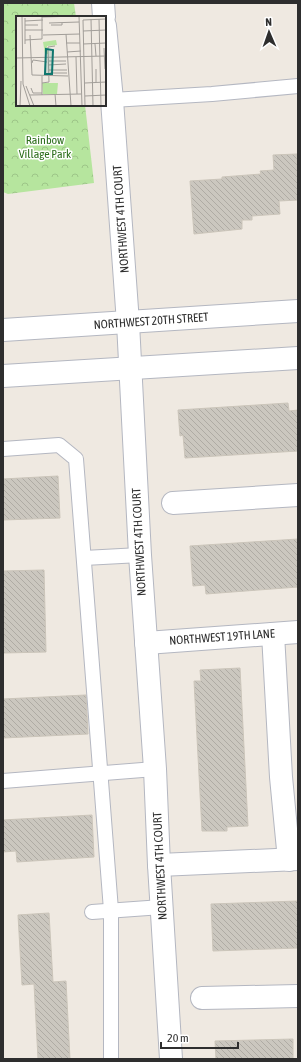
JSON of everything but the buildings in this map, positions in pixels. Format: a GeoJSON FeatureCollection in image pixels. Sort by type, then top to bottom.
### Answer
{"type":"FeatureCollection","features":[{"type":"Feature","properties":{"kind":"street"},"geometry":{"type":"LineString","coordinates":[[103,3],[104,16]]}},
{"type":"Feature","properties":{"kind":"street","name":"NORTHWEST 4TH COURT"},"geometry":{"type":"LineString","coordinates":[[106,37],[128,323],[140,555],[155,769],[159,865],[171,1059]]}},
{"type":"Feature","properties":{"kind":"street","name":"NORTHWEST 20TH STREET"},"geometry":{"type":"LineString","coordinates":[[3,330],[298,311]]}},
{"type":"Feature","properties":{"kind":"street"},"geometry":{"type":"LineString","coordinates":[[3,376],[298,358]]}},
{"type":"Feature","properties":{"kind":"street"},"geometry":{"type":"LineString","coordinates":[[173,503],[298,495]]}},
{"type":"Feature","properties":{"kind":"street","name":"NORTHWEST 19TH LANE"},"geometry":{"type":"LineString","coordinates":[[146,642],[298,632]]}},
{"type":"Feature","properties":{"kind":"street"},"geometry":{"type":"LineString","coordinates":[[159,865],[293,859],[282,777],[273,634]]}},
{"type":"Feature","properties":{"kind":"street"},"geometry":{"type":"LineString","coordinates":[[202,998],[298,996]]}},
{"type":"Feature","properties":{"kind":"lane"},"geometry":{"type":"LineString","coordinates":[[112,100],[212,94],[298,86]]}},
{"type":"Feature","properties":{"kind":"lane"},"geometry":{"type":"LineString","coordinates":[[3,449],[59,445],[76,459],[111,910],[111,1059]]}},
{"type":"Feature","properties":{"kind":"lane"},"geometry":{"type":"LineString","coordinates":[[84,558],[140,555]]}},
{"type":"Feature","properties":{"kind":"lane"},"geometry":{"type":"LineString","coordinates":[[3,781],[155,769]]}},
{"type":"Feature","properties":{"kind":"lane"},"geometry":{"type":"LineString","coordinates":[[92,912],[162,907]]}},
{"type":"Feature","properties":{"kind":"green space","name":"Rainbow Village Park"},"geometry":{"type":"Polygon","coordinates":[[[3,3],[74,3],[76,16],[16,16],[16,106],[85,106],[94,183],[8,194],[3,192],[3,3]]]}}]}
